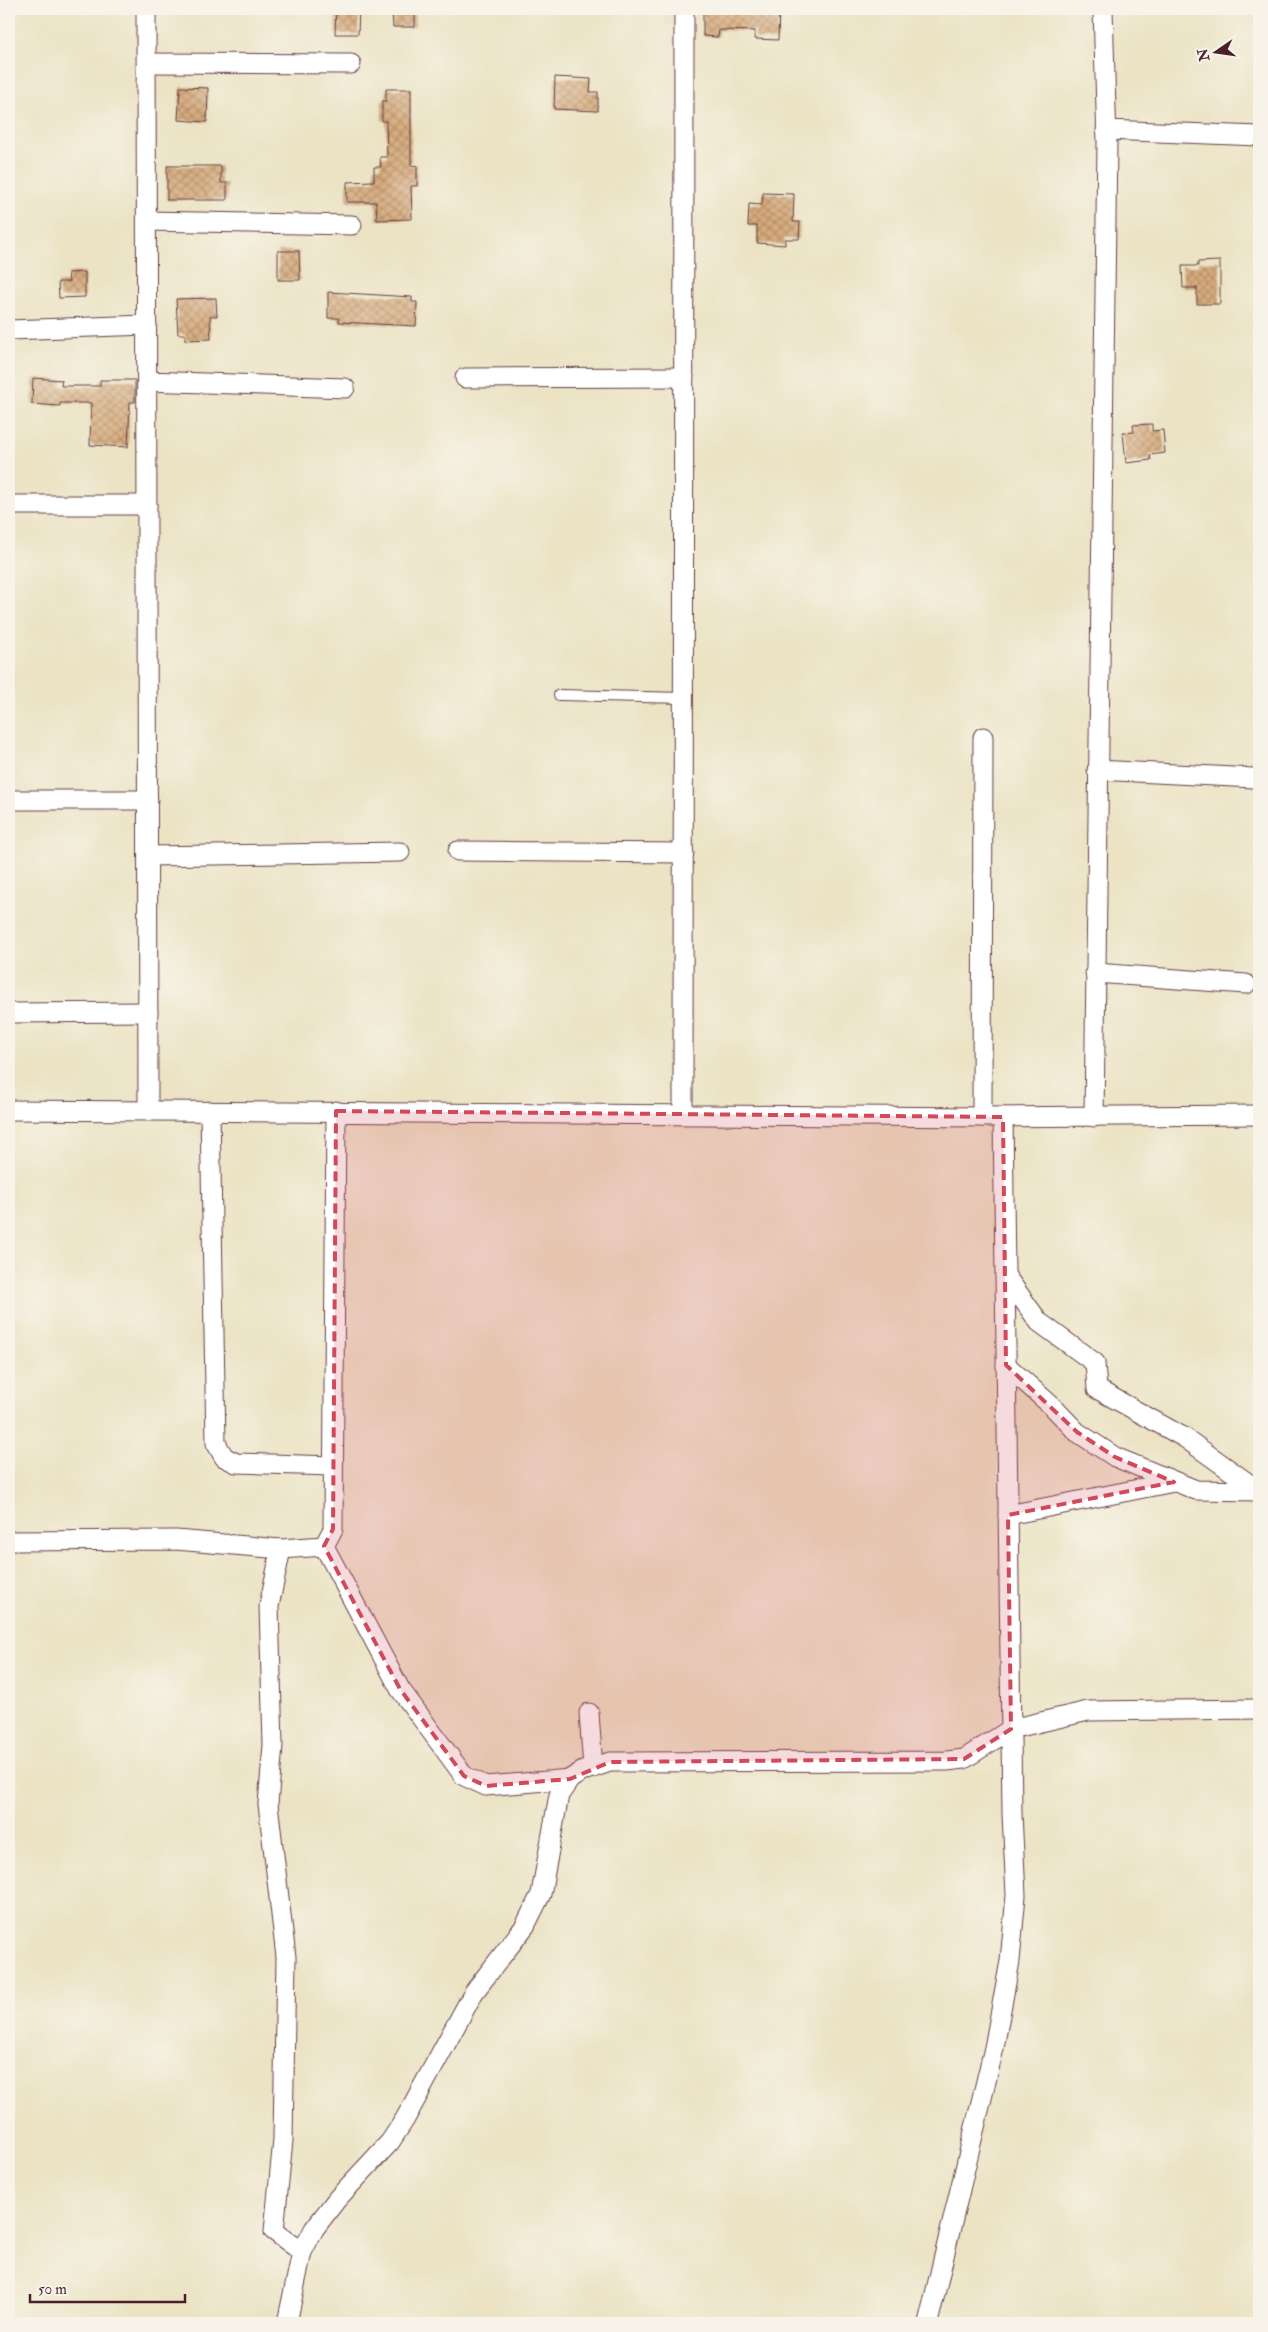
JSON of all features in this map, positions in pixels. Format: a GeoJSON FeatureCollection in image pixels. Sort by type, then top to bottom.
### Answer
{"type":"FeatureCollection","features":[{"type":"Feature","properties":{"kind":"street"},"geometry":{"type":"LineString","coordinates":[[146,9],[148,1110]]}},
{"type":"Feature","properties":{"kind":"street"},"geometry":{"type":"LineString","coordinates":[[683,1114],[684,9]]}},
{"type":"Feature","properties":{"kind":"street"},"geometry":{"type":"LineString","coordinates":[[1094,1117],[1106,130],[1103,9]]}},
{"type":"Feature","properties":{"kind":"street"},"geometry":{"type":"LineString","coordinates":[[147,63],[351,64]]}},
{"type":"Feature","properties":{"kind":"street"},"geometry":{"type":"LineString","coordinates":[[1106,130],[1259,136]]}},
{"type":"Feature","properties":{"kind":"street"},"geometry":{"type":"LineString","coordinates":[[147,221],[352,225]]}},
{"type":"Feature","properties":{"kind":"street"},"geometry":{"type":"LineString","coordinates":[[9,330],[147,325]]}},
{"type":"Feature","properties":{"kind":"street"},"geometry":{"type":"LineString","coordinates":[[465,378],[684,376]]}},
{"type":"Feature","properties":{"kind":"street"},"geometry":{"type":"LineString","coordinates":[[147,381],[345,388]]}},
{"type":"Feature","properties":{"kind":"street"},"geometry":{"type":"LineString","coordinates":[[9,505],[147,505]]}},
{"type":"Feature","properties":{"kind":"street"},"geometry":{"type":"LineString","coordinates":[[982,1117],[983,737]]}},
{"type":"Feature","properties":{"kind":"street"},"geometry":{"type":"LineString","coordinates":[[1097,770],[1253,778]]}},
{"type":"Feature","properties":{"kind":"street"},"geometry":{"type":"LineString","coordinates":[[9,800],[148,800]]}},
{"type":"Feature","properties":{"kind":"street"},"geometry":{"type":"LineString","coordinates":[[458,851],[684,853]]}},
{"type":"Feature","properties":{"kind":"street"},"geometry":{"type":"LineString","coordinates":[[148,856],[400,852]]}},
{"type":"Feature","properties":{"kind":"street"},"geometry":{"type":"LineString","coordinates":[[1095,973],[1246,984]]}},
{"type":"Feature","properties":{"kind":"street"},"geometry":{"type":"LineString","coordinates":[[9,1013],[148,1012]]}},
{"type":"Feature","properties":{"kind":"street"},"geometry":{"type":"LineString","coordinates":[[9,1110],[982,1117],[1259,1115]]}},
{"type":"Feature","properties":{"kind":"street"},"geometry":{"type":"LineString","coordinates":[[210,1110],[216,1443],[224,1457],[236,1463],[334,1466]]}},
{"type":"Feature","properties":{"kind":"street"},"geometry":{"type":"LineString","coordinates":[[324,1546],[333,1529],[336,1111]]}},
{"type":"Feature","properties":{"kind":"street"},"geometry":{"type":"LineString","coordinates":[[928,2323],[994,2048],[1010,1961],[1016,1895],[1011,1729],[1004,1117]]}},
{"type":"Feature","properties":{"kind":"street"},"geometry":{"type":"LineString","coordinates":[[1005,1275],[1038,1322],[1095,1363],[1097,1389],[1185,1438],[1259,1491]]}},
{"type":"Feature","properties":{"kind":"street"},"geometry":{"type":"LineString","coordinates":[[1006,1365],[1054,1408],[1077,1432],[1115,1457],[1196,1490],[1259,1491]]}},
{"type":"Feature","properties":{"kind":"street"},"geometry":{"type":"LineString","coordinates":[[1008,1515],[1174,1482]]}},
{"type":"Feature","properties":{"kind":"street"},"geometry":{"type":"LineString","coordinates":[[9,1541],[176,1540],[281,1549],[324,1546]]}},
{"type":"Feature","properties":{"kind":"street"},"geometry":{"type":"LineString","coordinates":[[324,1546],[400,1689],[464,1776],[486,1786],[570,1779],[610,1762],[947,1761],[964,1759],[1011,1729],[1088,1711],[1259,1709]]}},
{"type":"Feature","properties":{"kind":"street"},"geometry":{"type":"LineString","coordinates":[[281,1549],[270,1606],[273,1745],[268,1804],[286,1957],[282,2140],[274,2232],[302,2252]]}},
{"type":"Feature","properties":{"kind":"street"},"geometry":{"type":"LineString","coordinates":[[590,1713],[593,1768]]}},
{"type":"Feature","properties":{"kind":"street"},"geometry":{"type":"LineString","coordinates":[[286,2323],[302,2252],[314,2228],[390,2142],[405,2120],[474,1992],[525,1926],[541,1894],[559,1795],[570,1779]]}},
{"type":"Feature","properties":{"kind":"lane"},"geometry":{"type":"LineString","coordinates":[[559,695],[684,698]]}},
{"type":"Feature","properties":{"kind":"highlighted area"},"geometry":{"type":"Polygon","coordinates":[[[336,1111],[1003,1117],[1006,1365],[1077,1432],[1115,1457],[1174,1482],[1008,1515],[1011,1729],[964,1759],[610,1762],[570,1779],[486,1786],[464,1776],[400,1689],[324,1546],[333,1529],[336,1111]]]}},
{"type":"Feature","properties":{"kind":"building"},"geometry":{"type":"Polygon","coordinates":[[[336,9],[359,9],[358,34],[335,34],[336,9]]]}},
{"type":"Feature","properties":{"kind":"building"},"geometry":{"type":"Polygon","coordinates":[[[392,9],[415,9],[415,27],[393,27],[392,9]]]}},
{"type":"Feature","properties":{"kind":"building"},"geometry":{"type":"Polygon","coordinates":[[[748,9],[779,9],[778,40],[755,39],[755,31],[719,30],[718,37],[703,36],[703,11],[748,12],[748,9]]]}},
{"type":"Feature","properties":{"kind":"building"},"geometry":{"type":"Polygon","coordinates":[[[555,77],[591,79],[590,92],[598,92],[598,111],[554,109],[555,77]]]}},
{"type":"Feature","properties":{"kind":"building"},"geometry":{"type":"Polygon","coordinates":[[[180,87],[208,88],[207,122],[178,120],[180,87]]]}},
{"type":"Feature","properties":{"kind":"building"},"geometry":{"type":"Polygon","coordinates":[[[386,89],[411,89],[411,166],[417,165],[417,186],[411,186],[412,219],[377,220],[376,202],[347,202],[347,182],[374,181],[374,167],[381,167],[380,157],[387,157],[386,121],[382,121],[382,101],[386,101],[386,89]]]}},
{"type":"Feature","properties":{"kind":"building"},"geometry":{"type":"Polygon","coordinates":[[[167,166],[221,166],[221,183],[227,183],[227,200],[167,200],[167,166]]]}},
{"type":"Feature","properties":{"kind":"building"},"geometry":{"type":"Polygon","coordinates":[[[763,193],[794,194],[793,222],[800,222],[799,239],[785,239],[785,245],[757,243],[757,226],[748,226],[749,204],[762,205],[763,193]]]}},
{"type":"Feature","properties":{"kind":"building"},"geometry":{"type":"Polygon","coordinates":[[[278,251],[299,251],[300,280],[278,280],[278,251]]]}},
{"type":"Feature","properties":{"kind":"building"},"geometry":{"type":"Polygon","coordinates":[[[1220,261],[1220,304],[1197,304],[1197,288],[1183,288],[1182,266],[1198,266],[1198,262],[1220,261]]]}},
{"type":"Feature","properties":{"kind":"building"},"geometry":{"type":"Polygon","coordinates":[[[85,272],[85,297],[59,298],[58,282],[69,282],[68,273],[85,272]]]}},
{"type":"Feature","properties":{"kind":"building"},"geometry":{"type":"Polygon","coordinates":[[[328,292],[412,297],[412,302],[417,302],[416,326],[339,322],[339,318],[328,318],[328,292]]]}},
{"type":"Feature","properties":{"kind":"building"},"geometry":{"type":"Polygon","coordinates":[[[216,298],[217,316],[210,316],[211,339],[185,340],[185,334],[178,334],[176,299],[216,298]]]}},
{"type":"Feature","properties":{"kind":"building"},"geometry":{"type":"Polygon","coordinates":[[[33,378],[62,380],[61,386],[100,386],[100,380],[135,380],[135,402],[130,402],[128,447],[90,445],[91,403],[60,403],[60,406],[32,404],[33,378]]]}},
{"type":"Feature","properties":{"kind":"building"},"geometry":{"type":"Polygon","coordinates":[[[1152,424],[1152,431],[1163,430],[1165,453],[1150,455],[1151,460],[1126,463],[1123,433],[1134,432],[1133,425],[1152,424]]]}}]}
